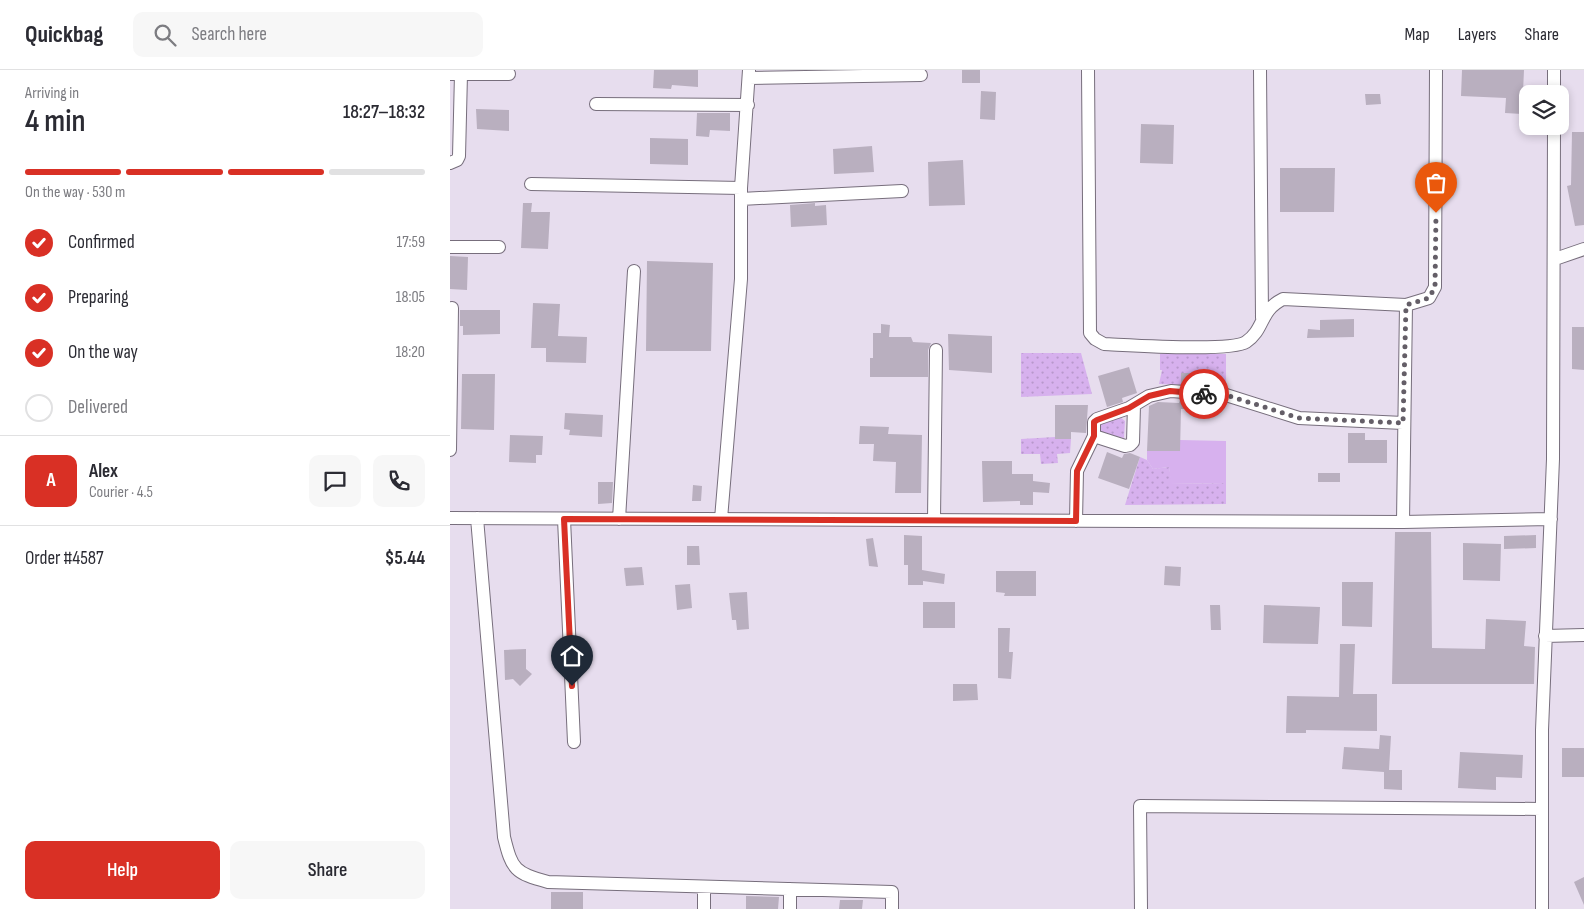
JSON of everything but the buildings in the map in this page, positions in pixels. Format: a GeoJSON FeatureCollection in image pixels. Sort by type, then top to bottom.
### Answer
{"type":"FeatureCollection","features":[{"type":"Feature","properties":{"kind":"street"},"geometry":{"type":"LineString","coordinates":[[1088,70],[1090,333],[1095,339],[1104,344],[1235,346],[1246,342],[1258,330],[1262,318],[1260,70]]}},
{"type":"Feature","properties":{"kind":"street"},"geometry":{"type":"LineString","coordinates":[[1262,318],[1272,305],[1283,299],[1406,305],[1429,298],[1435,287],[1436,70]]}},
{"type":"Feature","properties":{"kind":"street"},"geometry":{"type":"LineString","coordinates":[[1554,70],[1554,85]]}},
{"type":"Feature","properties":{"kind":"street"},"geometry":{"type":"LineString","coordinates":[[450,163],[453,163],[459,156],[455,74],[509,74]]}},
{"type":"Feature","properties":{"kind":"street"},"geometry":{"type":"LineString","coordinates":[[721,519],[741,279],[741,193],[749,74],[921,75]]}},
{"type":"Feature","properties":{"kind":"street"},"geometry":{"type":"LineString","coordinates":[[596,104],[748,105]]}},
{"type":"Feature","properties":{"kind":"street"},"geometry":{"type":"LineString","coordinates":[[1542,909],[1541,809],[1545,636],[1551,519],[1555,259],[1554,135]]}},
{"type":"Feature","properties":{"kind":"street"},"geometry":{"type":"LineString","coordinates":[[531,184],[741,193],[902,191]]}},
{"type":"Feature","properties":{"kind":"street"},"geometry":{"type":"LineString","coordinates":[[450,247],[499,247]]}},
{"type":"Feature","properties":{"kind":"street"},"geometry":{"type":"LineString","coordinates":[[1555,259],[1584,250]]}},
{"type":"Feature","properties":{"kind":"street"},"geometry":{"type":"LineString","coordinates":[[619,519],[634,272]]}},
{"type":"Feature","properties":{"kind":"street"},"geometry":{"type":"LineString","coordinates":[[1403,522],[1406,305]]}},
{"type":"Feature","properties":{"kind":"street"},"geometry":{"type":"LineString","coordinates":[[450,450],[452,308]]}},
{"type":"Feature","properties":{"kind":"street"},"geometry":{"type":"LineString","coordinates":[[934,520],[936,350]]}},
{"type":"Feature","properties":{"kind":"street"},"geometry":{"type":"LineString","coordinates":[[1076,521],[1077,471],[1094,436],[1094,422],[1134,405],[1149,396],[1170,391],[1226,395],[1299,418],[1403,423]]}},
{"type":"Feature","properties":{"kind":"street"},"geometry":{"type":"LineString","coordinates":[[1094,436],[1130,446],[1133,442],[1134,405]]}},
{"type":"Feature","properties":{"kind":"street"},"geometry":{"type":"LineString","coordinates":[[450,518],[1403,522],[1551,519]]}},
{"type":"Feature","properties":{"kind":"street"},"geometry":{"type":"LineString","coordinates":[[477,518],[504,837],[510,863],[517,871],[528,877],[548,882],[892,892],[892,909]]}},
{"type":"Feature","properties":{"kind":"street"},"geometry":{"type":"LineString","coordinates":[[564,519],[574,742]]}},
{"type":"Feature","properties":{"kind":"street"},"geometry":{"type":"LineString","coordinates":[[1545,636],[1584,635]]}},
{"type":"Feature","properties":{"kind":"street"},"geometry":{"type":"LineString","coordinates":[[1141,909],[1140,806],[1541,809]]}},
{"type":"Feature","properties":{"kind":"street"},"geometry":{"type":"LineString","coordinates":[[704,887],[704,909]]}},
{"type":"Feature","properties":{"kind":"street"},"geometry":{"type":"LineString","coordinates":[[790,889],[790,909]]}},
{"type":"Feature","properties":{"kind":"shaded area"},"geometry":{"type":"Polygon","coordinates":[[[1021,353],[1081,353],[1092,394],[1021,397],[1021,353]]]}},
{"type":"Feature","properties":{"kind":"shaded area"},"geometry":{"type":"Polygon","coordinates":[[[1160,354],[1226,354],[1226,384],[1202,385],[1202,373],[1181,373],[1181,385],[1159,384],[1162,370],[1160,370],[1160,354]]]}},
{"type":"Feature","properties":{"kind":"shaded area"},"geometry":{"type":"Polygon","coordinates":[[[1120,417],[1125,421],[1124,438],[1100,432],[1100,425],[1120,417]]]}},
{"type":"Feature","properties":{"kind":"shaded area"},"geometry":{"type":"Polygon","coordinates":[[[1055,437],[1055,439],[1071,439],[1070,453],[1057,454],[1058,463],[1041,464],[1040,454],[1021,454],[1021,439],[1055,437]]]}},
{"type":"Feature","properties":{"kind":"shaded area"},"geometry":{"type":"Polygon","coordinates":[[[1180,440],[1226,441],[1226,483],[1171,484],[1169,467],[1153,469],[1147,460],[1147,451],[1180,451],[1180,440]]]}},
{"type":"Feature","properties":{"kind":"shaded area"},"geometry":{"type":"Polygon","coordinates":[[[1140,457],[1147,460],[1153,469],[1169,467],[1172,484],[1226,483],[1226,504],[1125,505],[1140,457]]]}},
{"type":"Feature","properties":{"kind":"way so far"},"geometry":{"type":"LineString","coordinates":[[1204,394],[1226,395],[1299,418],[1403,423],[1406,305],[1418,303],[1429,298],[1435,287],[1436,213]]}},
{"type":"Feature","properties":{"kind":"route"},"geometry":{"type":"LineString","coordinates":[[572,686],[564,519],[1076,521],[1075,481],[1077,471],[1094,436],[1094,422],[1129,408],[1149,396],[1170,391],[1204,394]]}}]}
